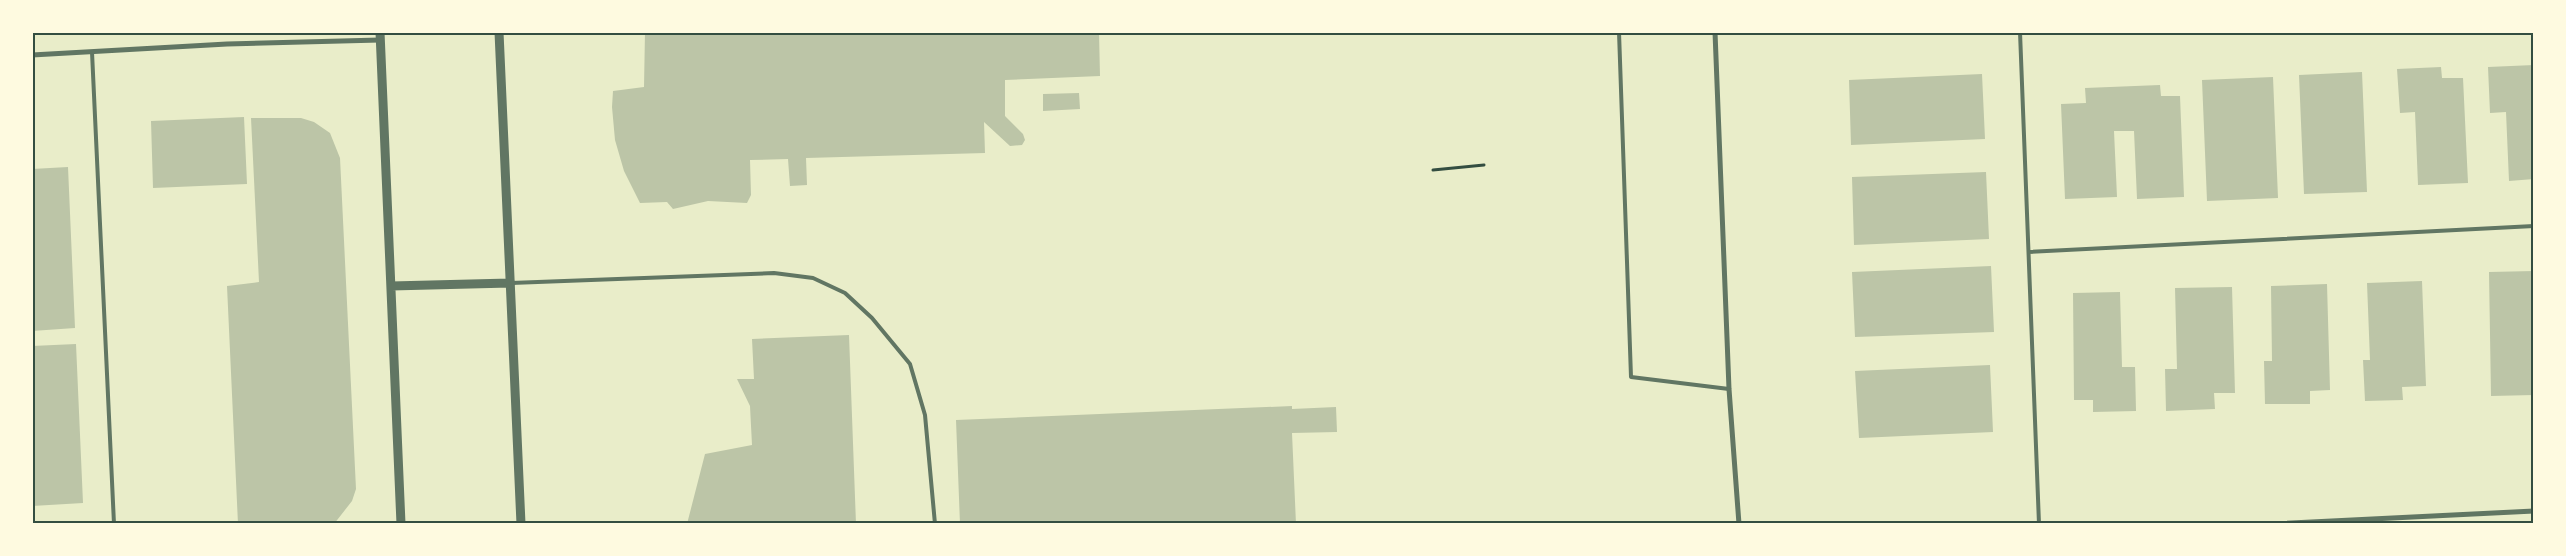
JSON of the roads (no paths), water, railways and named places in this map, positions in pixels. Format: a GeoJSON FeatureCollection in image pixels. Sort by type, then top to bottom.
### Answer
{"type":"FeatureCollection","features":[{"type":"Feature","properties":{"kind":"street"},"geometry":{"type":"LineString","coordinates":[[499,32],[521,524]]}},
{"type":"Feature","properties":{"kind":"street"},"geometry":{"type":"LineString","coordinates":[[1714,32],[1729,389],[1739,524]]}},
{"type":"Feature","properties":{"kind":"street"},"geometry":{"type":"LineString","coordinates":[[32,55],[380,36],[401,524]]}},
{"type":"Feature","properties":{"kind":"street"},"geometry":{"type":"LineString","coordinates":[[391,286],[510,283]]}},
{"type":"Feature","properties":{"kind":"street"},"geometry":{"type":"LineString","coordinates":[[2272,524],[2534,511]]}},
{"type":"Feature","properties":{"kind":"lane"},"geometry":{"type":"LineString","coordinates":[[1619,32],[1631,377],[1729,389]]}},
{"type":"Feature","properties":{"kind":"lane"},"geometry":{"type":"LineString","coordinates":[[2020,32],[2039,524]]}},
{"type":"Feature","properties":{"kind":"lane"},"geometry":{"type":"LineString","coordinates":[[92,52],[114,524]]}},
{"type":"Feature","properties":{"kind":"lane"},"geometry":{"type":"LineString","coordinates":[[2029,252],[2534,226]]}},
{"type":"Feature","properties":{"kind":"lane"},"geometry":{"type":"LineString","coordinates":[[510,283],[774,273],[813,278],[845,293],[872,318],[910,364],[925,415],[936,524]]}}]}
